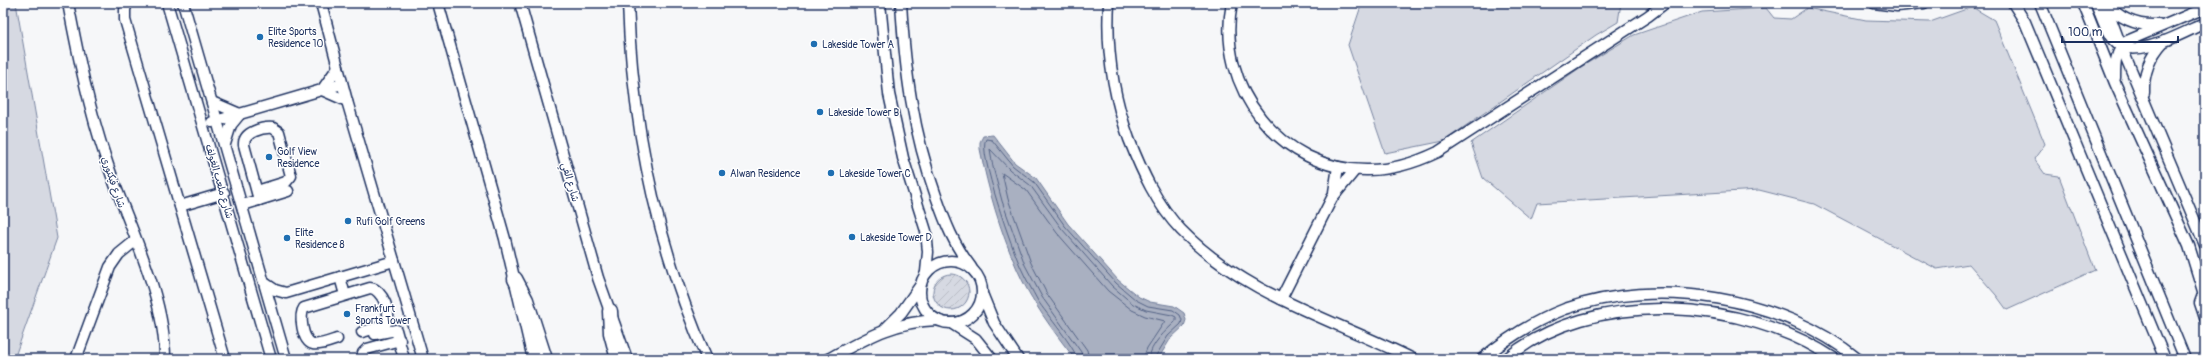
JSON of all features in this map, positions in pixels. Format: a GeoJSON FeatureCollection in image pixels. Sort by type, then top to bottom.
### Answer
{"type":"FeatureCollection","features":[{"type":"Feature","properties":{"kind":"highway"},"geometry":{"type":"LineString","coordinates":[[515,279],[526,300],[545,359]]}},
{"type":"Feature","properties":{"kind":"highway"},"geometry":{"type":"LineString","coordinates":[[610,311],[612,333],[618,359]]}},
{"type":"Feature","properties":{"kind":"street","name":"شارع فيكتوري"},"geometry":{"type":"LineString","coordinates":[[68,3],[95,124],[158,304],[165,359]]}},
{"type":"Feature","properties":{"kind":"street"},"geometry":{"type":"LineString","coordinates":[[127,3],[125,20],[225,359]]}},
{"type":"Feature","properties":{"kind":"street","name":"شارع ملعب الغولف"},"geometry":{"type":"LineString","coordinates":[[167,3],[204,124],[271,359]]}},
{"type":"Feature","properties":{"kind":"street","name":"شارع ملعب الغولف"},"geometry":{"type":"LineString","coordinates":[[183,3],[266,284],[286,359]]}},
{"type":"Feature","properties":{"kind":"street"},"geometry":{"type":"LineString","coordinates":[[321,3],[342,84],[423,359]]}},
{"type":"Feature","properties":{"kind":"street"},"geometry":{"type":"LineString","coordinates":[[438,3],[515,279],[533,359]]}},
{"type":"Feature","properties":{"kind":"street","name":"شارع الفي"},"geometry":{"type":"LineString","coordinates":[[520,3],[598,278],[628,359]]}},
{"type":"Feature","properties":{"kind":"street"},"geometry":{"type":"LineString","coordinates":[[628,3],[636,105],[652,195],[674,273],[693,328],[707,359]]}},
{"type":"Feature","properties":{"kind":"street"},"geometry":{"type":"LineString","coordinates":[[901,3],[908,91],[916,133],[947,227],[957,248],[980,280],[983,296],[994,323],[1018,359]]}},
{"type":"Feature","properties":{"kind":"street"},"geometry":{"type":"LineString","coordinates":[[1109,3],[1108,47],[1113,87],[1119,111],[1142,173],[1168,214],[1191,239],[1228,269],[1281,299],[1413,359]]}},
{"type":"Feature","properties":{"kind":"street"},"geometry":{"type":"LineString","coordinates":[[1232,3],[1229,30],[1231,54],[1237,76],[1249,103],[1267,126],[1284,142],[1311,158],[1338,167],[1355,170],[1391,168],[1421,160],[1438,152],[1648,16],[1665,3]]}},
{"type":"Feature","properties":{"kind":"street"},"geometry":{"type":"LineString","coordinates":[[1874,3],[1897,6],[1924,3]]}},
{"type":"Feature","properties":{"kind":"street"},"geometry":{"type":"LineString","coordinates":[[2013,3],[2025,22],[2165,359]]}},
{"type":"Feature","properties":{"kind":"street"},"geometry":{"type":"LineString","coordinates":[[2040,3],[2185,359]]}},
{"type":"Feature","properties":{"kind":"street"},"geometry":{"type":"LineString","coordinates":[[2083,3],[2115,83],[2189,246],[2204,290],[2200,303],[2205,318]]}},
{"type":"Feature","properties":{"kind":"street"},"geometry":{"type":"LineString","coordinates":[[2096,3],[2109,34],[2121,46],[2139,50],[2205,23]]}},
{"type":"Feature","properties":{"kind":"street"},"geometry":{"type":"LineString","coordinates":[[2106,3],[2121,46],[2144,97],[2205,245]]}},
{"type":"Feature","properties":{"kind":"street"},"geometry":{"type":"LineString","coordinates":[[2106,3],[2116,13],[2129,20],[2145,25],[2162,25]]}},
{"type":"Feature","properties":{"kind":"street"},"geometry":{"type":"LineString","coordinates":[[870,14],[880,8],[891,109],[909,181],[926,231],[928,252],[926,272],[920,285],[900,313],[884,329]]}},
{"type":"Feature","properties":{"kind":"street"},"geometry":{"type":"LineString","coordinates":[[2115,83],[2116,58],[2121,46],[2133,37],[2205,8]]}},
{"type":"Feature","properties":{"kind":"street"},"geometry":{"type":"LineString","coordinates":[[2144,97],[2143,86],[2148,65],[2152,55],[2166,39]]}},
{"type":"Feature","properties":{"kind":"street"},"geometry":{"type":"LineString","coordinates":[[322,90],[338,68]]}},
{"type":"Feature","properties":{"kind":"street"},"geometry":{"type":"LineString","coordinates":[[204,124],[342,84]]}},
{"type":"Feature","properties":{"kind":"street"},"geometry":{"type":"LineString","coordinates":[[322,90],[347,101]]}},
{"type":"Feature","properties":{"kind":"street"},"geometry":{"type":"LineString","coordinates":[[212,102],[240,114]]}},
{"type":"Feature","properties":{"kind":"street"},"geometry":{"type":"LineString","coordinates":[[225,146],[228,132],[240,114]]}},
{"type":"Feature","properties":{"kind":"street"},"geometry":{"type":"LineString","coordinates":[[242,205],[286,182],[291,176],[279,132],[273,128],[248,134],[244,139],[244,145],[258,196]]}},
{"type":"Feature","properties":{"kind":"street"},"geometry":{"type":"LineString","coordinates":[[1332,198],[1338,167]]}},
{"type":"Feature","properties":{"kind":"street"},"geometry":{"type":"LineString","coordinates":[[1281,299],[1332,198],[1355,170]]}},
{"type":"Feature","properties":{"kind":"street"},"geometry":{"type":"LineString","coordinates":[[258,196],[288,191]]}},
{"type":"Feature","properties":{"kind":"street"},"geometry":{"type":"LineString","coordinates":[[180,206],[224,193]]}},
{"type":"Feature","properties":{"kind":"street"},"geometry":{"type":"LineString","coordinates":[[76,359],[110,267],[119,254],[135,241]]}},
{"type":"Feature","properties":{"kind":"street"},"geometry":{"type":"LineString","coordinates":[[266,284],[275,290],[286,292],[394,261]]}},
{"type":"Feature","properties":{"kind":"street"},"geometry":{"type":"LineString","coordinates":[[926,272],[943,262],[962,262],[971,267]]}},
{"type":"Feature","properties":{"kind":"street"},"geometry":{"type":"LineString","coordinates":[[340,277],[345,295]]}},
{"type":"Feature","properties":{"kind":"street"},"geometry":{"type":"LineString","coordinates":[[920,285],[920,294],[925,309],[937,320]]}},
{"type":"Feature","properties":{"kind":"street"},"geometry":{"type":"LineString","coordinates":[[337,339],[316,344],[310,343],[307,338],[301,314],[307,305],[370,288],[375,288],[381,294],[388,320],[384,325],[362,332]]}},
{"type":"Feature","properties":{"kind":"street"},"geometry":{"type":"LineString","coordinates":[[273,311],[286,292]]}},
{"type":"Feature","properties":{"kind":"street"},"geometry":{"type":"LineString","coordinates":[[1482,359],[1512,336],[1530,325],[1565,310],[1610,298],[1665,295],[1722,299],[1762,308],[1794,320],[1818,332],[1858,359]]}},
{"type":"Feature","properties":{"kind":"street"},"geometry":{"type":"LineString","coordinates":[[951,324],[960,322],[976,312],[983,296]]}},
{"type":"Feature","properties":{"kind":"street"},"geometry":{"type":"LineString","coordinates":[[1506,359],[1532,341],[1566,324],[1613,314],[1682,310],[1724,314],[1765,324],[1804,340],[1835,359]]}},
{"type":"Feature","properties":{"kind":"street"},"geometry":{"type":"LineString","coordinates":[[828,359],[884,329],[908,322],[937,320],[951,324],[976,339],[992,359]]}},
{"type":"Feature","properties":{"kind":"street"},"geometry":{"type":"LineString","coordinates":[[376,336],[394,329],[399,336],[404,359]]}},
{"type":"Feature","properties":{"kind":"street"},"geometry":{"type":"LineString","coordinates":[[264,335],[270,334],[275,336],[282,359]]}},
{"type":"Feature","properties":{"kind":"street"},"geometry":{"type":"LineString","coordinates":[[362,359],[364,350],[399,336]]}},
{"type":"Feature","properties":{"kind":"shaded area"},"geometry":{"type":"Polygon","coordinates":[[[3,3],[16,3],[57,238],[14,359],[3,359],[3,3]]]}},
{"type":"Feature","properties":{"kind":"shaded area"},"geometry":{"type":"Polygon","coordinates":[[[1362,3],[1621,3],[1618,22],[1596,35],[1444,141],[1385,153],[1348,45],[1362,3]]]}},
{"type":"Feature","properties":{"kind":"shaded area"},"geometry":{"type":"Polygon","coordinates":[[[1972,7],[1994,20],[2045,144],[2034,159],[2045,174],[2059,176],[2095,270],[2007,310],[1969,264],[1937,269],[1814,204],[1759,190],[1537,203],[1531,219],[1483,178],[1471,143],[1581,67],[1634,35],[1702,12],[1766,8],[1774,18],[1791,19],[1807,8],[1866,20],[1930,22],[1972,7]]]}},
{"type":"Feature","properties":{"kind":"shaded area"},"geometry":{"type":"Polygon","coordinates":[[[955,274],[964,279],[968,285],[968,299],[964,305],[955,310],[947,310],[938,305],[934,299],[933,288],[938,279],[944,275],[955,274]]]}},
{"type":"Feature","properties":{"kind":"water"},"geometry":{"type":"Polygon","coordinates":[[[993,135],[1015,163],[1036,178],[1068,224],[1118,280],[1139,297],[1150,302],[1174,306],[1184,313],[1186,320],[1184,326],[1171,338],[1158,359],[1075,359],[1059,338],[1043,316],[1023,281],[1011,255],[1000,225],[980,149],[980,142],[983,136],[993,135]]]}},
{"type":"Feature","properties":{"kind":"place","name":"Elite Sports Residence 10"},"geometry":{"type":"Point","coordinates":[260,37]}},
{"type":"Feature","properties":{"kind":"place","name":"Lakeside Tower A"},"geometry":{"type":"Point","coordinates":[814,44]}},
{"type":"Feature","properties":{"kind":"place","name":"Lakeside Tower B"},"geometry":{"type":"Point","coordinates":[820,112]}},
{"type":"Feature","properties":{"kind":"place","name":"Golf View Residence"},"geometry":{"type":"Point","coordinates":[269,157]}},
{"type":"Feature","properties":{"kind":"place","name":"Alwan Residence"},"geometry":{"type":"Point","coordinates":[722,173]}},
{"type":"Feature","properties":{"kind":"place","name":"Lakeside Tower C"},"geometry":{"type":"Point","coordinates":[831,173]}},
{"type":"Feature","properties":{"kind":"place","name":"Rufi Golf Greens"},"geometry":{"type":"Point","coordinates":[348,221]}},
{"type":"Feature","properties":{"kind":"place","name":"Lakeside Tower D"},"geometry":{"type":"Point","coordinates":[852,237]}},
{"type":"Feature","properties":{"kind":"place","name":"Elite Residence 8"},"geometry":{"type":"Point","coordinates":[287,238]}},
{"type":"Feature","properties":{"kind":"place","name":"Frankfurt Sports Tower"},"geometry":{"type":"Point","coordinates":[347,314]}}]}
